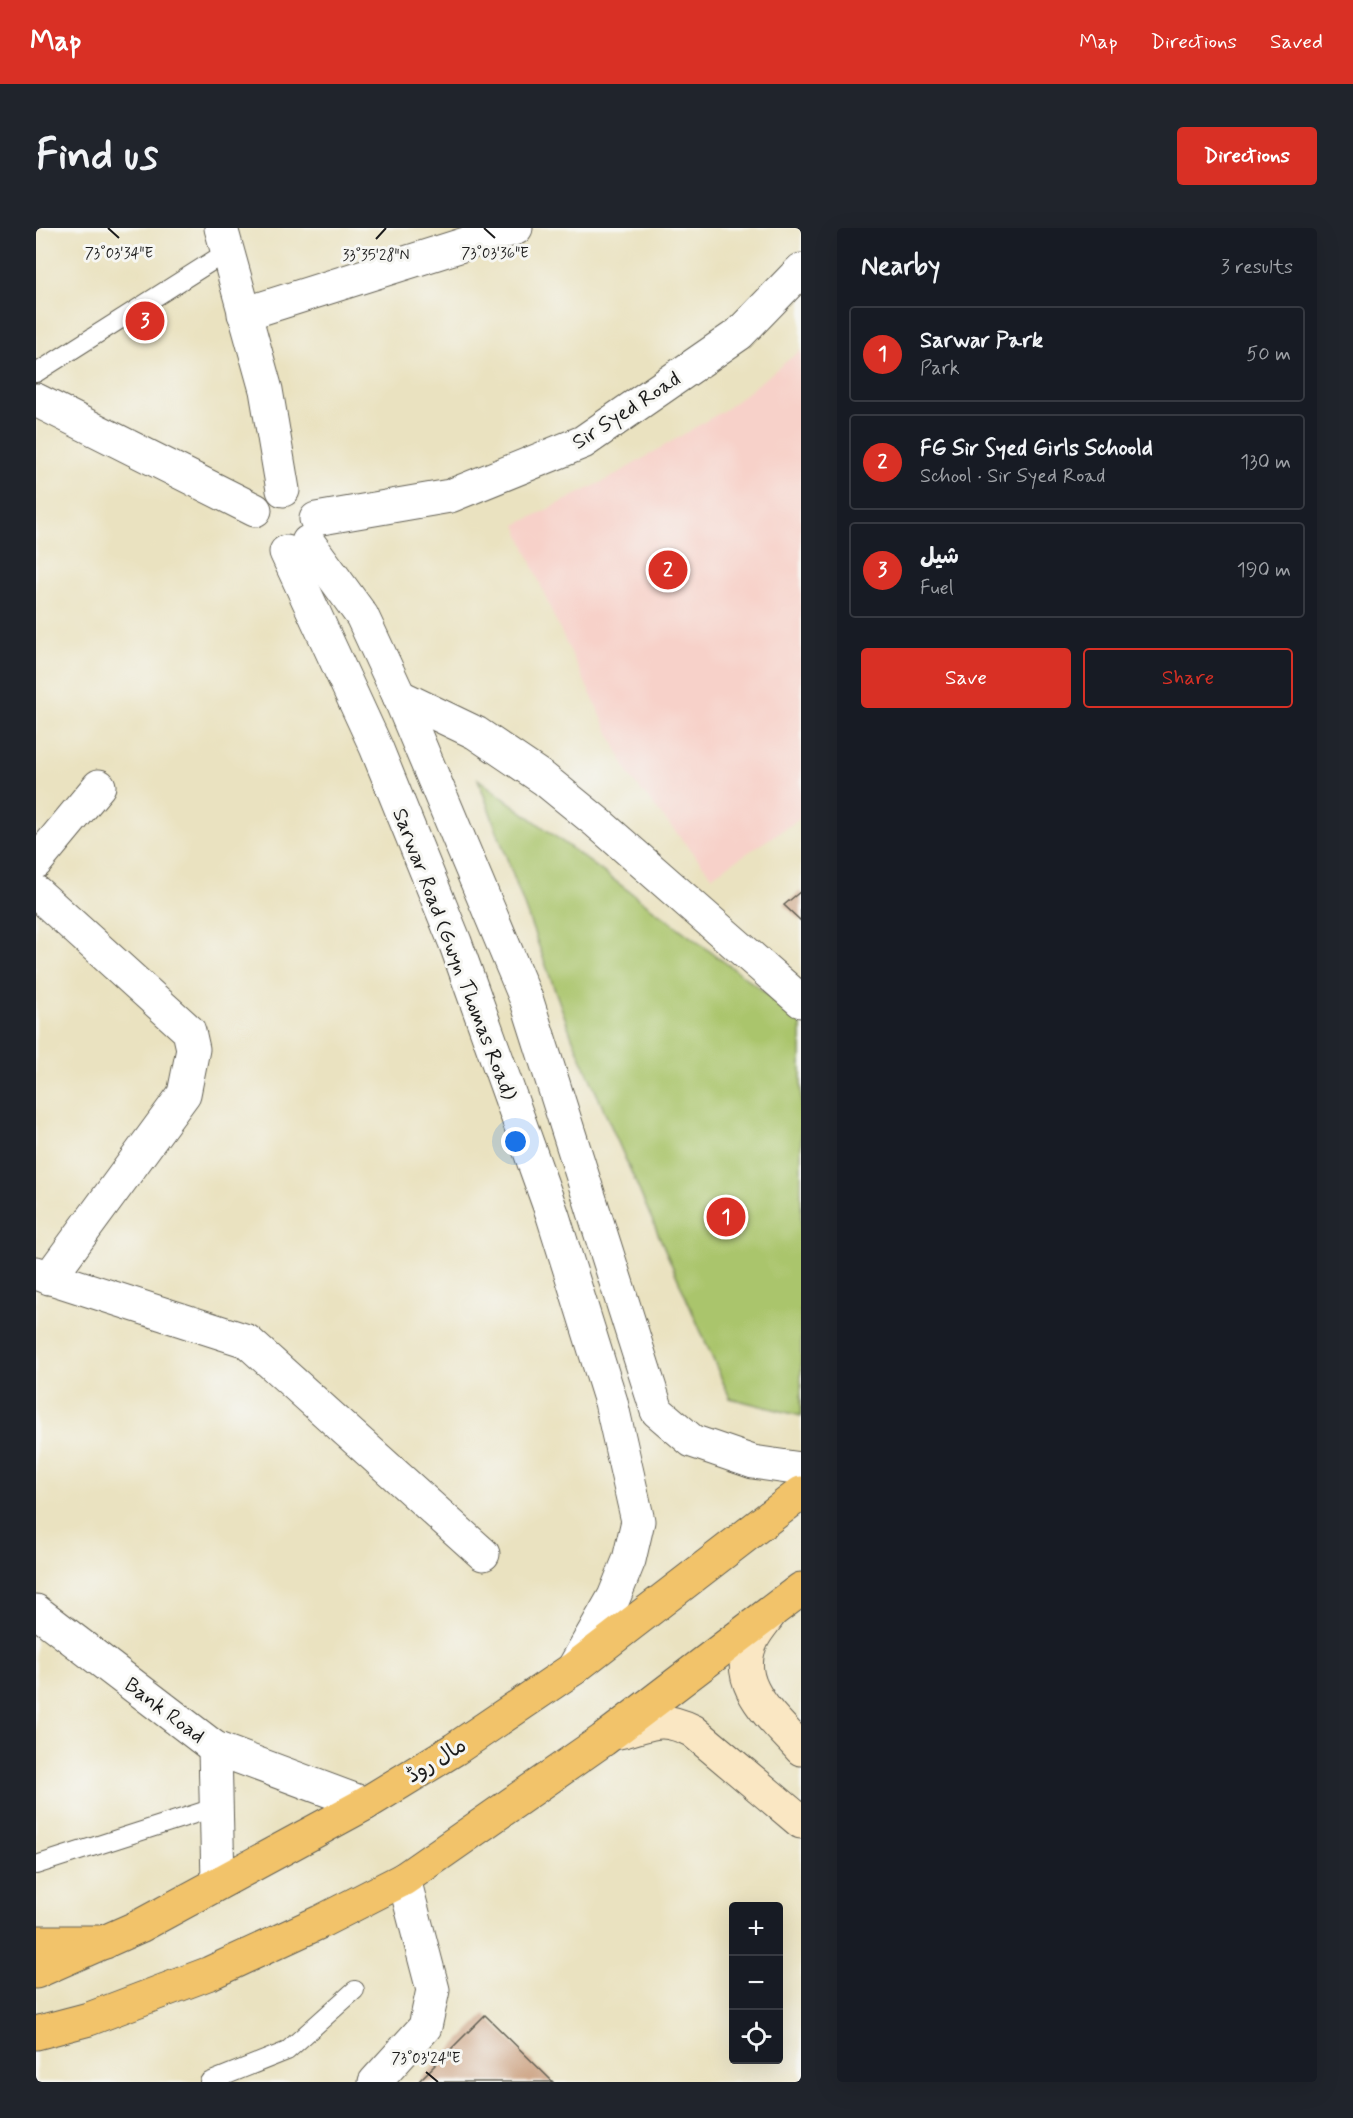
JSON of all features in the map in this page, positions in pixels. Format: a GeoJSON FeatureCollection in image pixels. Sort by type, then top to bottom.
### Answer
{"type":"FeatureCollection","features":[{"type":"Feature","properties":{"kind":"main road","name":"مال روڈ"},"geometry":{"type":"LineString","coordinates":[[36,1972],[105,1942],[218,1883],[365,1804],[455,1749],[573,1669],[801,1493]]}},
{"type":"Feature","properties":{"kind":"main road"},"geometry":{"type":"LineString","coordinates":[[36,2033],[89,2019],[210,1972],[320,1922],[404,1879],[613,1732],[769,1615],[801,1588]]}},
{"type":"Feature","properties":{"kind":"main road"},"geometry":{"type":"LineString","coordinates":[[769,1615],[752,1638],[746,1671],[754,1697],[801,1749]]}},
{"type":"Feature","properties":{"kind":"main road"},"geometry":{"type":"LineString","coordinates":[[613,1732],[644,1723],[677,1723],[693,1731],[801,1822]]}},
{"type":"Feature","properties":{"kind":"main road"},"geometry":{"type":"LineString","coordinates":[[36,1942],[105,1942]]}},
{"type":"Feature","properties":{"kind":"street"},"geometry":{"type":"LineString","coordinates":[[244,314],[516,228]]}},
{"type":"Feature","properties":{"kind":"street"},"geometry":{"type":"LineString","coordinates":[[224,239],[266,390],[283,490]]}},
{"type":"Feature","properties":{"kind":"street","name":"Sir Syed Road"},"geometry":{"type":"LineString","coordinates":[[303,538],[450,496],[583,442],[739,334],[801,270]]}},
{"type":"Feature","properties":{"kind":"street"},"geometry":{"type":"LineString","coordinates":[[36,400],[255,510]]}},
{"type":"Feature","properties":{"kind":"street"},"geometry":{"type":"LineString","coordinates":[[283,490],[295,491],[306,498],[313,507],[303,538],[274,551],[256,535],[255,510],[271,493],[283,490]]}},
{"type":"Feature","properties":{"kind":"street","name":"Sarwar Road (Gwyn Thomas Road)"},"geometry":{"type":"LineString","coordinates":[[303,538],[362,616],[399,696],[527,1001],[657,1411],[692,1441],[753,1462],[801,1469]]}},
{"type":"Feature","properties":{"kind":"street","name":"Sarwar Road (Gwyn Thomas Road)"},"geometry":{"type":"LineString","coordinates":[[303,538],[376,747],[455,942],[553,1216],[611,1402],[638,1521],[629,1560],[614,1597],[573,1669]]}},
{"type":"Feature","properties":{"kind":"street"},"geometry":{"type":"LineString","coordinates":[[399,696],[476,733],[544,779],[598,823],[801,1001]]}},
{"type":"Feature","properties":{"kind":"street"},"geometry":{"type":"LineString","coordinates":[[36,862],[99,786]]}},
{"type":"Feature","properties":{"kind":"street"},"geometry":{"type":"LineString","coordinates":[[36,892],[189,1030],[193,1049],[184,1094],[43,1275],[247,1341],[483,1554]]}},
{"type":"Feature","properties":{"kind":"street","name":"Bank Road"},"geometry":{"type":"LineString","coordinates":[[36,1611],[215,1748],[218,1883]]}},
{"type":"Feature","properties":{"kind":"street"},"geometry":{"type":"LineString","coordinates":[[215,1748],[365,1804]]}},
{"type":"Feature","properties":{"kind":"street"},"geometry":{"type":"LineString","coordinates":[[375,2082],[425,2028],[432,1990],[404,1879]]}},
{"type":"Feature","properties":{"kind":"lane"},"geometry":{"type":"LineString","coordinates":[[36,373],[224,239]]}},
{"type":"Feature","properties":{"kind":"lane"},"geometry":{"type":"LineString","coordinates":[[36,1865],[217,1810]]}},
{"type":"Feature","properties":{"kind":"lane"},"geometry":{"type":"LineString","coordinates":[[209,2082],[287,2051],[355,1990]]}},
{"type":"Feature","properties":{"kind":"shaded area"},"geometry":{"type":"Polygon","coordinates":[[[801,350],[801,818],[712,876],[630,777],[553,615],[516,525],[612,477],[726,409],[801,350]]]}},
{"type":"Feature","properties":{"kind":"green space"},"geometry":{"type":"Polygon","coordinates":[[[478,779],[801,1019],[801,1416],[730,1398],[572,1037],[478,779]]]}},
{"type":"Feature","properties":{"kind":"building"},"geometry":{"type":"Polygon","coordinates":[[[801,891],[801,921],[784,905],[801,891]]]}},
{"type":"Feature","properties":{"kind":"building"},"geometry":{"type":"Polygon","coordinates":[[[485,2015],[553,2082],[418,2082],[485,2015]]]}},
{"type":"Feature","properties":{"kind":"place","name":"شیل"},"geometry":{"type":"Point","coordinates":[145,321]}},
{"type":"Feature","properties":{"kind":"place","name":"FG Sir Syed Girls Schoold"},"geometry":{"type":"Point","coordinates":[668,570]}},
{"type":"Feature","properties":{"kind":"place","name":"Sarwar Park"},"geometry":{"type":"Point","coordinates":[726,1217]}}]}
